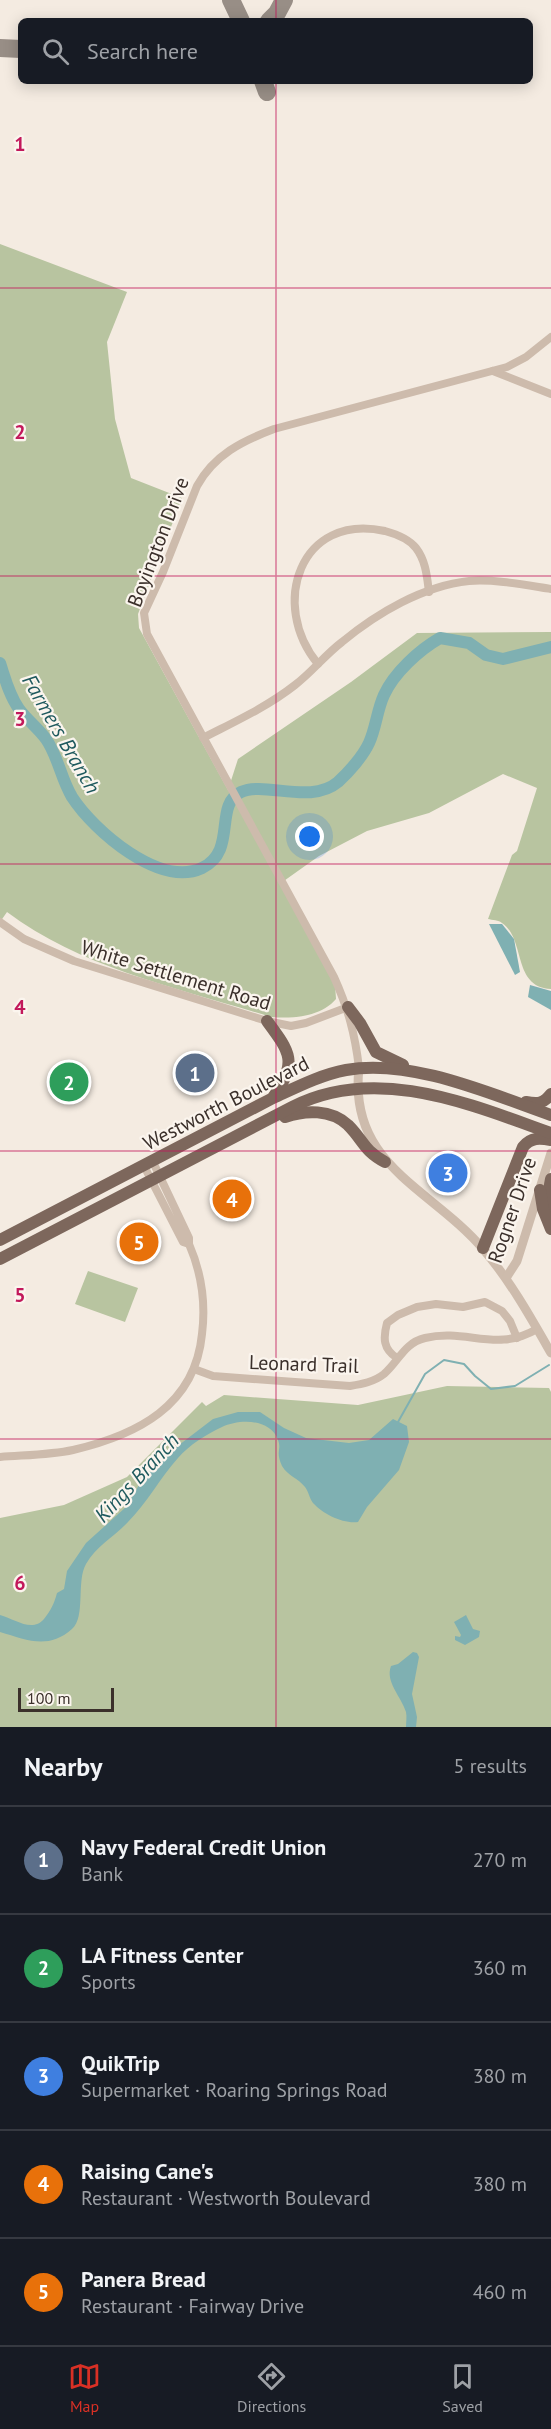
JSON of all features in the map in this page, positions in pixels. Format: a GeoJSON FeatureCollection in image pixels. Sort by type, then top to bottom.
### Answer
{"type":"FeatureCollection","features":[{"type":"Feature","properties":{"kind":"main road"},"geometry":{"type":"LineString","coordinates":[[348,1007],[376,1052],[429,1075]]}},
{"type":"Feature","properties":{"kind":"main road"},"geometry":{"type":"LineString","coordinates":[[267,1021],[285,1046],[290,1060],[289,1071],[273,1098]]}},
{"type":"Feature","properties":{"kind":"main road","name":"Westworth Boulevard"},"geometry":{"type":"LineString","coordinates":[[0,1240],[314,1078],[359,1068],[389,1068],[429,1075],[551,1115]]}},
{"type":"Feature","properties":{"kind":"main road"},"geometry":{"type":"LineString","coordinates":[[443,1097],[449,1081]]}},
{"type":"Feature","properties":{"kind":"main road","name":"Westworth Boulevard"},"geometry":{"type":"LineString","coordinates":[[0,1255],[297,1104],[357,1088],[387,1088],[443,1097],[534,1132],[551,1133]]}},
{"type":"Feature","properties":{"kind":"main road"},"geometry":{"type":"LineString","coordinates":[[495,1095],[538,1104],[551,1094]]}},
{"type":"Feature","properties":{"kind":"main road"},"geometry":{"type":"LineString","coordinates":[[239,1134],[251,1133],[297,1113],[309,1111],[321,1113],[336,1117],[348,1125],[370,1154],[385,1161]]}},
{"type":"Feature","properties":{"kind":"main road"},"geometry":{"type":"LineString","coordinates":[[483,1248],[523,1147],[534,1132],[551,1140]]}},
{"type":"Feature","properties":{"kind":"main road"},"geometry":{"type":"LineString","coordinates":[[551,1179],[549,1190],[551,1208]]}},
{"type":"Feature","properties":{"kind":"main road"},"geometry":{"type":"LineString","coordinates":[[540,1190],[543,1209],[551,1229]]}},
{"type":"Feature","properties":{"kind":"main road"},"geometry":{"type":"LineString","coordinates":[[0,1255],[2,1244],[50,1220],[60,1209]]}},
{"type":"Feature","properties":{"kind":"street","name":"Boyington Drive"},"geometry":{"type":"LineString","coordinates":[[359,1068],[348,1007],[334,977],[147,634],[144,613],[203,474],[220,456],[246,440],[274,429],[493,370],[526,357],[551,337]]}},
{"type":"Feature","properties":{"kind":"street"},"geometry":{"type":"LineString","coordinates":[[493,370],[551,394]]}},
{"type":"Feature","properties":{"kind":"street"},"geometry":{"type":"LineString","coordinates":[[318,664],[304,644],[294,614],[294,590],[302,566],[310,554],[323,542],[353,529],[363,528],[390,532],[403,537],[417,549],[424,564],[429,592]]}},
{"type":"Feature","properties":{"kind":"street"},"geometry":{"type":"LineString","coordinates":[[203,738],[275,699],[341,642],[371,620],[429,592],[470,581],[489,581],[551,589]]}},
{"type":"Feature","properties":{"kind":"street","name":"White Settlement Road"},"geometry":{"type":"LineString","coordinates":[[0,922],[24,939],[74,961],[267,1021],[291,1026],[306,1023],[348,1007]]}},
{"type":"Feature","properties":{"kind":"street"},"geometry":{"type":"LineString","coordinates":[[359,1068],[357,1088],[363,1121],[372,1143],[385,1161],[443,1210],[483,1248],[506,1278],[551,1353]]}},
{"type":"Feature","properties":{"kind":"street","name":"Rogner Drive"},"geometry":{"type":"LineString","coordinates":[[506,1278],[517,1261],[551,1153]]}},
{"type":"Feature","properties":{"kind":"street"},"geometry":{"type":"LineString","coordinates":[[0,1457],[72,1450],[115,1436],[153,1420],[171,1405],[194,1369],[201,1348],[204,1289],[189,1244],[183,1242],[148,1164]]}},
{"type":"Feature","properties":{"kind":"street"},"geometry":{"type":"LineString","coordinates":[[397,1358],[385,1347],[387,1323],[407,1310],[427,1305],[463,1307],[485,1302],[502,1311],[510,1321],[517,1338]]}},
{"type":"Feature","properties":{"kind":"street","name":"Leonard Trail"},"geometry":{"type":"LineString","coordinates":[[194,1369],[213,1376],[350,1386],[378,1378],[412,1344],[422,1338],[451,1334],[486,1341],[517,1338],[537,1329]]}},
{"type":"Feature","properties":{"kind":"green space"},"geometry":{"type":"Polygon","coordinates":[[[0,244],[127,292],[107,342],[115,419],[131,478],[182,498],[138,614],[139,628],[228,790],[238,759],[351,682],[417,633],[551,632],[551,989],[539,986],[530,980],[509,930],[501,922],[488,919],[512,855],[517,851],[537,788],[503,774],[429,813],[367,831],[319,856],[281,883],[335,984],[336,999],[322,1010],[306,1016],[271,1017],[168,987],[68,949],[7,912],[0,922],[0,244]]]}},
{"type":"Feature","properties":{"kind":"green space"},"geometry":{"type":"Polygon","coordinates":[[[88,1271],[138,1288],[125,1322],[75,1304],[88,1271]]]}},
{"type":"Feature","properties":{"kind":"green space"},"geometry":{"type":"Polygon","coordinates":[[[447,1386],[549,1388],[551,1392],[551,1727],[0,1727],[0,1518],[64,1505],[127,1477],[202,1402],[206,1406],[224,1395],[358,1405],[447,1386]]]}},
{"type":"Feature","properties":{"kind":"water"},"geometry":{"type":"Polygon","coordinates":[[[489,924],[502,924],[514,939],[520,972],[515,975],[489,924]]]}},
{"type":"Feature","properties":{"kind":"water"},"geometry":{"type":"Polygon","coordinates":[[[530,985],[551,991],[551,1010],[528,997],[530,985]]]}},
{"type":"Feature","properties":{"kind":"water"},"geometry":{"type":"Polygon","coordinates":[[[238,1412],[260,1412],[284,1428],[306,1438],[349,1443],[369,1440],[393,1419],[407,1426],[409,1442],[399,1470],[367,1507],[358,1522],[352,1522],[334,1517],[313,1503],[305,1487],[282,1466],[278,1440],[268,1428],[253,1422],[229,1424],[222,1427],[198,1440],[182,1453],[135,1515],[90,1558],[83,1571],[79,1616],[72,1629],[46,1641],[28,1640],[0,1632],[0,1615],[29,1625],[39,1623],[44,1619],[57,1593],[64,1589],[67,1571],[86,1543],[126,1507],[139,1485],[162,1458],[213,1419],[238,1412]]]}},
{"type":"Feature","properties":{"kind":"water"},"geometry":{"type":"Polygon","coordinates":[[[466,1615],[473,1629],[480,1631],[479,1637],[465,1645],[455,1640],[455,1636],[460,1637],[461,1635],[454,1622],[466,1615]]]}},
{"type":"Feature","properties":{"kind":"water"},"geometry":{"type":"Polygon","coordinates":[[[413,1652],[419,1657],[412,1694],[417,1717],[416,1727],[406,1727],[406,1712],[390,1678],[390,1672],[391,1666],[398,1664],[413,1652]]]}},
{"type":"Feature","properties":{"kind":"waterway","name":"Farmers Branch"},"geometry":{"type":"LineString","coordinates":[[0,663],[16,704],[46,739],[54,753],[68,790],[82,811],[112,840],[130,853],[167,870],[185,872],[202,868],[213,860],[223,840],[228,807],[233,798],[241,792],[251,789],[315,792],[327,789],[338,782],[355,764],[369,743],[382,701],[394,678],[424,649],[440,638],[469,643],[486,655],[503,659],[551,647]]}},
{"type":"Feature","properties":{"kind":"waterway","name":"Kings Branch"},"geometry":{"type":"LineString","coordinates":[[398,1422],[425,1374],[444,1360],[464,1364],[491,1389],[515,1386],[549,1365]]}},
{"type":"Feature","properties":{"kind":"taxiway"},"geometry":{"type":"LineString","coordinates":[[231,0],[240,18]]}},
{"type":"Feature","properties":{"kind":"taxiway"},"geometry":{"type":"LineString","coordinates":[[272,18],[284,0]]}},
{"type":"Feature","properties":{"kind":"taxiway"},"geometry":{"type":"LineString","coordinates":[[0,48],[18,49]]}},
{"type":"Feature","properties":{"kind":"taxiway"},"geometry":{"type":"LineString","coordinates":[[264,84],[267,92]]}},
{"type":"Feature","properties":{"kind":"place","name":"Navy Federal Credit Union"},"geometry":{"type":"Point","coordinates":[195,1073]}},
{"type":"Feature","properties":{"kind":"place","name":"LA Fitness Center"},"geometry":{"type":"Point","coordinates":[69,1082]}},
{"type":"Feature","properties":{"kind":"place","name":"QuikTrip"},"geometry":{"type":"Point","coordinates":[448,1173]}},
{"type":"Feature","properties":{"kind":"place","name":"Raising Cane's"},"geometry":{"type":"Point","coordinates":[232,1199]}},
{"type":"Feature","properties":{"kind":"place","name":"Panera Bread"},"geometry":{"type":"Point","coordinates":[139,1242]}}]}
